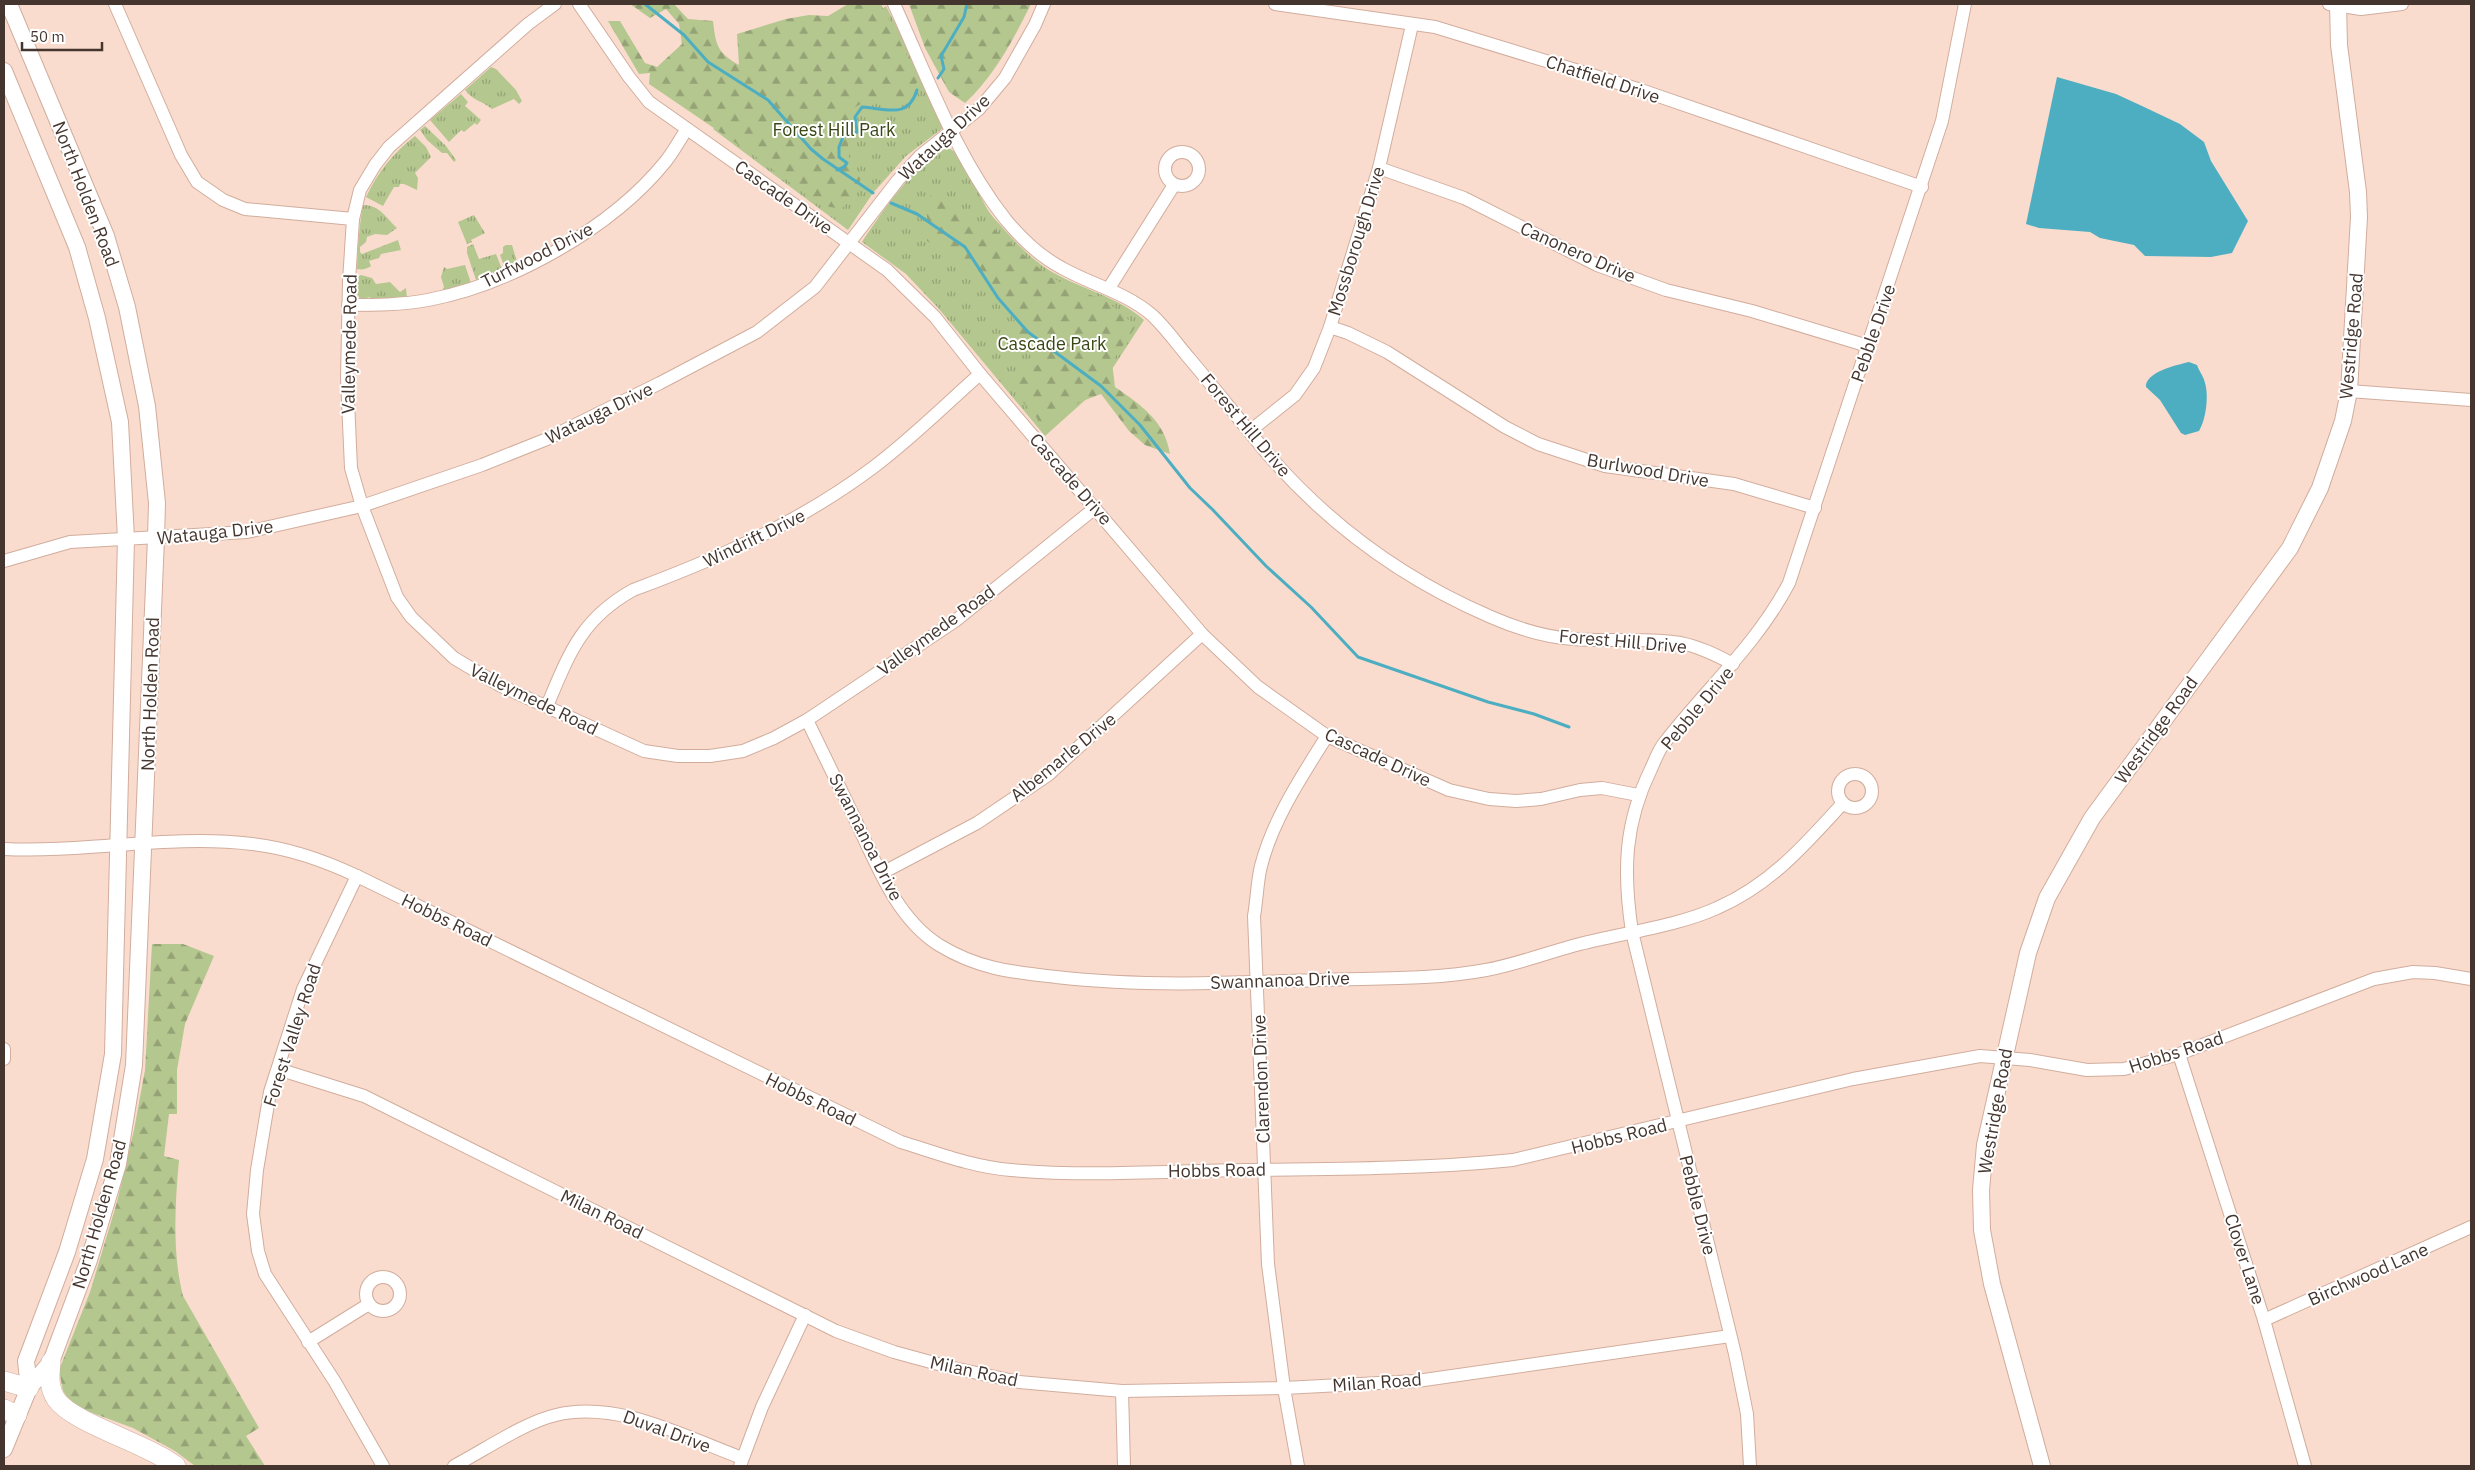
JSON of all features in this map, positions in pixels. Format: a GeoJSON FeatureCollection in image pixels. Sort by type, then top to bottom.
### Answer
{"type":"FeatureCollection","features":[{"type":"Feature","properties":{"kind":"highway"},"geometry":{"type":"LineString","coordinates":[[51,1362],[49,1382],[55,1397],[68,1412],[142,1446],[176,1466]]}},
{"type":"Feature","properties":{"kind":"highway"},"geometry":{"type":"LineString","coordinates":[[4,1380],[29,1388]]}},
{"type":"Feature","properties":{"kind":"main road","name":"North Holden Road"},"geometry":{"type":"LineString","coordinates":[[4,1449],[10,1412],[51,1362],[89,1260],[118,1164],[134,1064],[157,503],[147,406],[127,307],[106,236],[9,4]]}},
{"type":"Feature","properties":{"kind":"main road","name":"Westridge Road"},"geometry":{"type":"LineString","coordinates":[[2042,1466],[1992,1284],[1982,1230],[1981,1190],[1986,1145],[2028,953],[2047,898],[2061,870],[2107,796],[2290,548],[2320,488],[2340,430],[2350,391],[2359,209],[2335,4]]}},
{"type":"Feature","properties":{"kind":"main road","name":"North Holden Road"},"geometry":{"type":"LineString","coordinates":[[4,71],[77,247],[97,318],[120,422],[126,539],[113,1054],[95,1159],[67,1252],[26,1361],[29,1388]]}},
{"type":"Feature","properties":{"kind":"street"},"geometry":{"type":"LineString","coordinates":[[115,4],[177,147],[197,182],[222,200],[245,209],[353,220]]}},
{"type":"Feature","properties":{"kind":"street","name":"Valleymede Road"},"geometry":{"type":"LineString","coordinates":[[555,4],[528,24],[389,147],[375,165],[360,190],[353,220],[348,305],[348,420],[351,468],[362,506],[397,597],[411,617],[433,640],[467,667],[502,686],[547,706],[586,727],[644,751],[678,756],[710,756],[743,751],[774,738],[807,720],[955,621],[1096,508]]}},
{"type":"Feature","properties":{"kind":"street","name":"Cascade Drive"},"geometry":{"type":"LineString","coordinates":[[579,4],[629,77],[649,102],[850,242],[887,270],[935,317],[980,374],[1202,634],[1258,687],[1327,736],[1449,790],[1489,799],[1516,801],[1541,799],[1580,790],[1602,788],[1638,795]]}},
{"type":"Feature","properties":{"kind":"street","name":"Forest Hill Drive"},"geometry":{"type":"LineString","coordinates":[[894,4],[952,130],[981,184],[1007,220],[1024,238],[1059,267],[1109,288],[1136,303],[1152,316],[1309,498],[1356,538],[1414,579],[1462,604],[1532,632],[1569,639],[1646,640],[1683,644],[1708,651],[1733,664]]}},
{"type":"Feature","properties":{"kind":"street","name":"Watauga Drive"},"geometry":{"type":"LineString","coordinates":[[4,561],[70,542],[247,532],[362,506],[482,466],[547,439],[757,332],[815,287],[898,180],[920,156],[979,109],[1005,78],[1035,25],[1044,4]]}},
{"type":"Feature","properties":{"kind":"street","name":"Chatfield Drive"},"geometry":{"type":"LineString","coordinates":[[1275,4],[1435,27],[1641,90],[1922,187]]}},
{"type":"Feature","properties":{"kind":"street","name":"Pebble Drive"},"geometry":{"type":"LineString","coordinates":[[1750,1466],[1746,1414],[1730,1336],[1632,932],[1625,880],[1627,847],[1638,795],[1664,743],[1733,664],[1775,610],[1790,583],[1922,187],[1942,121],[1965,4]]}},
{"type":"Feature","properties":{"kind":"street"},"geometry":{"type":"LineString","coordinates":[[2335,4],[2361,9],[2402,4]]}},
{"type":"Feature","properties":{"kind":"street","name":"Mossborough Drive"},"geometry":{"type":"LineString","coordinates":[[1250,431],[1295,395],[1314,368],[1330,327],[1379,168],[1412,25]]}},
{"type":"Feature","properties":{"kind":"street","name":"Turfwood Drive"},"geometry":{"type":"LineString","coordinates":[[348,305],[380,305],[426,300],[456,293],[485,284],[556,249],[609,217],[638,191],[666,160],[687,129]]}},
{"type":"Feature","properties":{"kind":"street","name":"Canonero Drive"},"geometry":{"type":"LineString","coordinates":[[1379,168],[1464,198],[1597,265],[1632,278],[1666,290],[1752,311],[1868,346]]}},
{"type":"Feature","properties":{"kind":"street"},"geometry":{"type":"LineString","coordinates":[[1109,288],[1174,185]]}},
{"type":"Feature","properties":{"kind":"street","name":"Burlwood Drive"},"geometry":{"type":"LineString","coordinates":[[1330,327],[1348,333],[1387,352],[1505,427],[1538,444],[1605,466],[1734,484],[1815,508]]}},
{"type":"Feature","properties":{"kind":"street","name":"Windrift Drive"},"geometry":{"type":"LineString","coordinates":[[547,706],[565,664],[583,631],[600,612],[633,590],[747,544],[834,495],[905,442],[980,374]]}},
{"type":"Feature","properties":{"kind":"street"},"geometry":{"type":"LineString","coordinates":[[2350,391],[2471,400]]}},
{"type":"Feature","properties":{"kind":"street","name":"Albemarle Drive"},"geometry":{"type":"LineString","coordinates":[[882,873],[977,822],[1048,775],[1202,634]]}},
{"type":"Feature","properties":{"kind":"street","name":"Swannanoa Drive"},"geometry":{"type":"LineString","coordinates":[[807,720],[882,873],[900,906],[918,928],[936,944],[962,958],[997,970],[1089,981],[1146,984],[1258,982],[1448,975],[1488,970],[1714,910],[1766,881],[1796,855],[1843,803]]}},
{"type":"Feature","properties":{"kind":"street","name":"Clarendon Drive"},"geometry":{"type":"LineString","coordinates":[[1298,1466],[1284,1388],[1268,1264],[1254,916],[1261,866],[1276,828],[1296,786],[1327,736]]}},
{"type":"Feature","properties":{"kind":"street","name":"Hobbs Road"},"geometry":{"type":"LineString","coordinates":[[4,849],[222,841],[254,844],[304,854],[357,876],[901,1142],[964,1162],[1009,1170],[1053,1172],[1265,1170],[1466,1165],[1513,1160],[1853,1079],[1980,1056],[2004,1057],[2103,1071],[2124,1069],[2179,1054],[2374,979],[2414,972],[2435,973],[2471,979]]}},
{"type":"Feature","properties":{"kind":"street","name":"Forest Valley Road"},"geometry":{"type":"LineString","coordinates":[[357,876],[303,989],[270,1092],[257,1170],[253,1214],[258,1251],[265,1274],[335,1382],[383,1466]]}},
{"type":"Feature","properties":{"kind":"street"},"geometry":{"type":"LineString","coordinates":[[4,1049],[4,1059]]}},
{"type":"Feature","properties":{"kind":"street","name":"Clover Lane"},"geometry":{"type":"LineString","coordinates":[[2179,1054],[2264,1320],[2305,1466]]}},
{"type":"Feature","properties":{"kind":"street","name":"Milan Road"},"geometry":{"type":"LineString","coordinates":[[278,1069],[364,1096],[836,1331],[894,1352],[949,1367],[1019,1382],[1122,1391],[1284,1388],[1417,1381],[1730,1336]]}},
{"type":"Feature","properties":{"kind":"street","name":"Birchwood Lane"},"geometry":{"type":"LineString","coordinates":[[2264,1320],[2471,1227]]}},
{"type":"Feature","properties":{"kind":"street"},"geometry":{"type":"LineString","coordinates":[[308,1342],[369,1304]]}},
{"type":"Feature","properties":{"kind":"street"},"geometry":{"type":"LineString","coordinates":[[741,1462],[762,1407],[805,1315]]}},
{"type":"Feature","properties":{"kind":"street"},"geometry":{"type":"LineString","coordinates":[[1122,1391],[1121,1418],[1124,1466]]}},
{"type":"Feature","properties":{"kind":"street","name":"Duval Drive"},"geometry":{"type":"LineString","coordinates":[[454,1466],[532,1424],[556,1415],[583,1412],[615,1412],[741,1462]]}},
{"type":"Feature","properties":{"kind":"green space"},"geometry":{"type":"Polygon","coordinates":[[[630,4],[674,4],[688,19],[713,21],[715,37],[719,48],[726,56],[739,65],[737,34],[786,19],[809,15],[828,16],[848,4],[881,4],[919,80],[901,101],[866,101],[852,109],[848,129],[848,155],[861,178],[853,198],[841,209],[820,205],[755,156],[649,84],[650,73],[639,74],[608,21],[620,21],[645,63],[657,67],[682,44],[679,24],[666,9],[650,18],[630,4]]]}},
{"type":"Feature","properties":{"kind":"green space"},"geometry":{"type":"Polygon","coordinates":[[[909,4],[1031,4],[1010,44],[994,69],[965,103],[949,92],[925,48],[909,4]]]}},
{"type":"Feature","properties":{"kind":"green space","name":"Forest Hill Park"},"geometry":{"type":"Polygon","coordinates":[[[886,6],[947,125],[906,156],[873,193],[848,230],[713,129],[886,6]]]}},
{"type":"Feature","properties":{"kind":"green space"},"geometry":{"type":"Polygon","coordinates":[[[491,67],[496,69],[516,90],[522,101],[519,104],[514,99],[492,109],[472,97],[465,90],[491,67]]]}},
{"type":"Feature","properties":{"kind":"green space"},"geometry":{"type":"Polygon","coordinates":[[[461,94],[468,102],[465,106],[481,120],[477,125],[475,123],[464,132],[461,130],[449,142],[430,120],[461,94]]]}},
{"type":"Feature","properties":{"kind":"green space"},"geometry":{"type":"Polygon","coordinates":[[[425,126],[446,146],[456,160],[454,162],[447,153],[442,153],[427,140],[420,130],[425,126]]]}},
{"type":"Feature","properties":{"kind":"green space"},"geometry":{"type":"Polygon","coordinates":[[[415,136],[426,147],[431,157],[415,173],[418,178],[417,190],[400,184],[399,187],[394,187],[383,206],[366,197],[387,164],[415,136]]]}},
{"type":"Feature","properties":{"kind":"green space","name":"Cascade Park"},"geometry":{"type":"Polygon","coordinates":[[[948,148],[954,151],[960,158],[993,217],[1029,255],[1045,268],[1123,305],[1144,320],[1101,386],[1045,436],[939,309],[906,274],[862,242],[913,174],[937,153],[948,148]]]}},
{"type":"Feature","properties":{"kind":"green space"},"geometry":{"type":"Polygon","coordinates":[[[934,192],[952,199],[976,221],[987,223],[1048,276],[1076,290],[1105,300],[1136,326],[1112,362],[1115,387],[1143,407],[1157,423],[1163,432],[1170,454],[1145,445],[1129,431],[1101,394],[1080,402],[1047,429],[1019,398],[1016,379],[1045,360],[1030,350],[1020,339],[1014,326],[1012,308],[1000,306],[976,277],[948,254],[927,241],[927,200],[934,192]]]}},
{"type":"Feature","properties":{"kind":"green space"},"geometry":{"type":"Polygon","coordinates":[[[363,205],[369,205],[378,209],[397,228],[387,235],[375,234],[367,237],[366,242],[360,247],[360,252],[362,254],[398,240],[401,250],[381,254],[379,258],[369,261],[371,266],[366,269],[357,269],[360,229],[363,205]]]}},
{"type":"Feature","properties":{"kind":"green space"},"geometry":{"type":"Polygon","coordinates":[[[474,215],[485,233],[467,244],[458,222],[474,215]]]}},
{"type":"Feature","properties":{"kind":"green space"},"geometry":{"type":"Polygon","coordinates":[[[473,244],[479,259],[496,254],[503,272],[476,280],[467,253],[467,247],[473,244]]]}},
{"type":"Feature","properties":{"kind":"green space"},"geometry":{"type":"Polygon","coordinates":[[[512,245],[518,265],[506,271],[500,255],[503,253],[503,247],[512,245]]]}},
{"type":"Feature","properties":{"kind":"green space"},"geometry":{"type":"Polygon","coordinates":[[[465,265],[471,283],[440,294],[444,287],[441,277],[444,267],[447,269],[465,265]]]}},
{"type":"Feature","properties":{"kind":"green space"},"geometry":{"type":"Polygon","coordinates":[[[361,275],[372,278],[376,284],[390,282],[400,292],[406,288],[407,299],[371,301],[370,297],[361,300],[357,294],[357,277],[361,275]]]}},
{"type":"Feature","properties":{"kind":"green space"},"geometry":{"type":"Polygon","coordinates":[[[152,944],[183,944],[214,956],[185,1024],[177,1070],[177,1114],[169,1114],[164,1156],[179,1160],[176,1246],[183,1296],[259,1428],[246,1436],[265,1466],[195,1466],[175,1451],[133,1428],[79,1408],[70,1401],[63,1391],[59,1370],[90,1292],[117,1202],[134,1130],[145,1070],[152,944]]]}},
{"type":"Feature","properties":{"kind":"water"},"geometry":{"type":"Polygon","coordinates":[[[2057,77],[2116,94],[2180,124],[2204,142],[2211,161],[2248,221],[2232,253],[2211,257],[2145,256],[2134,245],[2100,238],[2090,232],[2039,228],[2026,224],[2057,77]]]}},
{"type":"Feature","properties":{"kind":"water"},"geometry":{"type":"Polygon","coordinates":[[[2189,362],[2197,365],[2204,378],[2207,401],[2199,431],[2185,435],[2181,433],[2160,400],[2146,387],[2147,382],[2156,373],[2189,362]]]}},
{"type":"Feature","properties":{"kind":"waterway"},"geometry":{"type":"LineString","coordinates":[[645,4],[684,35],[708,62],[768,100],[811,149],[823,159],[873,193]]}},
{"type":"Feature","properties":{"kind":"waterway"},"geometry":{"type":"LineString","coordinates":[[938,78],[944,69],[941,56],[964,17],[967,4]]}},
{"type":"Feature","properties":{"kind":"waterway"},"geometry":{"type":"LineString","coordinates":[[837,170],[844,167],[847,163],[839,157],[839,147],[843,137],[857,132],[855,117],[862,107],[888,110],[902,109],[913,99],[917,90]]}},
{"type":"Feature","properties":{"kind":"waterway"},"geometry":{"type":"LineString","coordinates":[[891,203],[917,214],[965,247],[998,298],[1028,332],[1101,386],[1140,425],[1190,488],[1266,566],[1311,607],[1358,657],[1488,702],[1534,714],[1569,727]]}}]}
